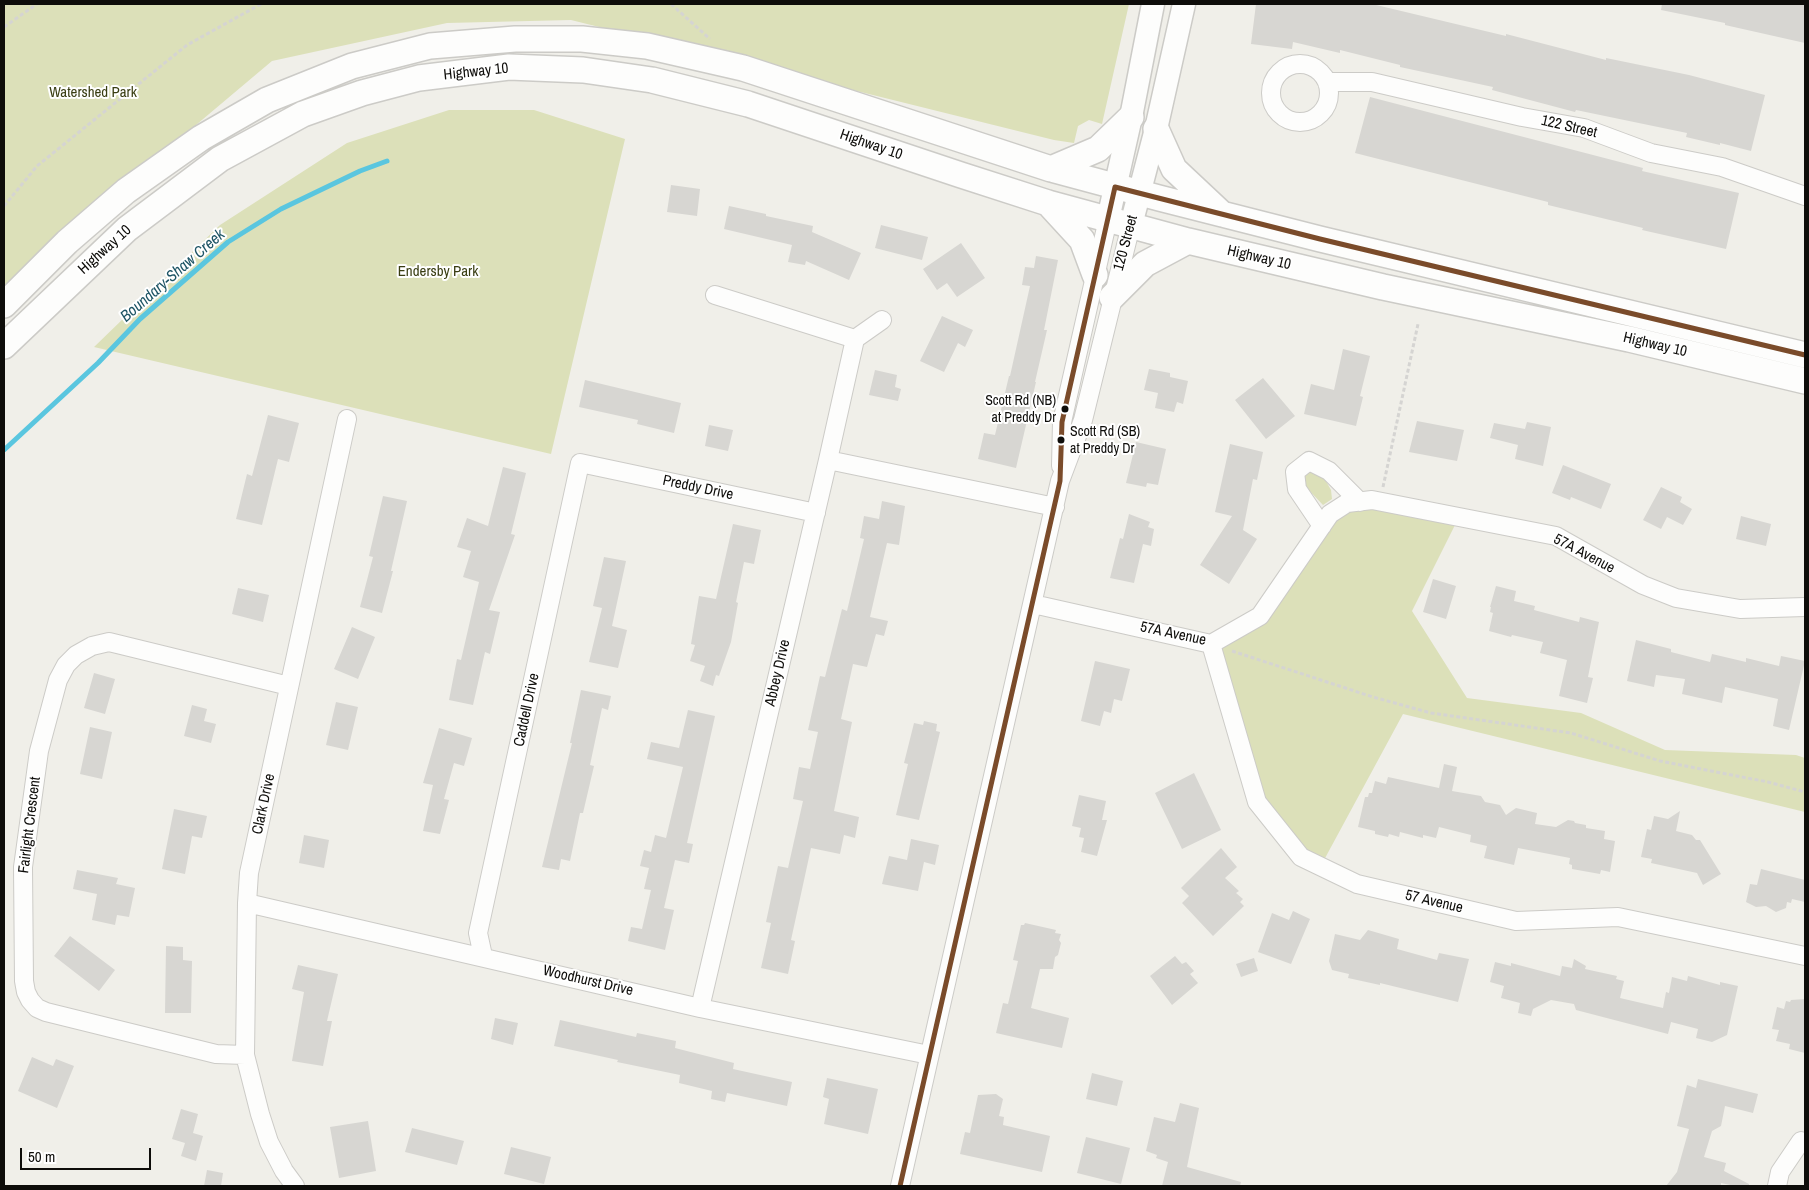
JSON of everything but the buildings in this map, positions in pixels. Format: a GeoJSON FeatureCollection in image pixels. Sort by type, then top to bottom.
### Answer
{"type":"FeatureCollection","features":[{"type":"Feature","properties":{"kind":"highway","name":"Highway 10"},"geometry":{"type":"LineString","coordinates":[[4,305],[68,242],[126,192],[201,138],[267,100],[352,66],[430,46],[515,39],[582,39],[648,46],[742,68],[1051,169],[1139,193],[1805,355]]}},
{"type":"Feature","properties":{"kind":"highway","name":"Highway 10"},"geometry":{"type":"LineString","coordinates":[[4,346],[127,229],[220,159],[303,114],[362,93],[419,78],[508,67],[583,70],[652,80],[748,104],[1048,203],[1188,241],[1383,287],[1629,339],[1805,381]]}},
{"type":"Feature","properties":{"kind":"highway"},"geometry":{"type":"LineString","coordinates":[[1051,169],[1098,149],[1131,117]]}},
{"type":"Feature","properties":{"kind":"highway"},"geometry":{"type":"LineString","coordinates":[[1156,129],[1174,169],[1224,215]]}},
{"type":"Feature","properties":{"kind":"highway"},"geometry":{"type":"LineString","coordinates":[[1048,203],[1082,240],[1095,275]]}},
{"type":"Feature","properties":{"kind":"highway"},"geometry":{"type":"LineString","coordinates":[[1112,296],[1145,264],[1188,241]]}},
{"type":"Feature","properties":{"kind":"main road","name":"120 Street"},"geometry":{"type":"LineString","coordinates":[[1119,222],[1115,186],[1131,117],[1153,4]]}},
{"type":"Feature","properties":{"kind":"main road","name":"120 Street"},"geometry":{"type":"LineString","coordinates":[[1119,222],[1139,193],[1156,129],[1184,4]]}},
{"type":"Feature","properties":{"kind":"street","name":"122 Street"},"geometry":{"type":"LineString","coordinates":[[1327,82],[1372,82],[1522,117],[1584,128],[1651,153],[1722,167],[1805,196]]}},
{"type":"Feature","properties":{"kind":"street","name":"120 Street"},"geometry":{"type":"LineString","coordinates":[[1060,481],[1062,422],[1095,275],[1119,222]]}},
{"type":"Feature","properties":{"kind":"street","name":"120 Street"},"geometry":{"type":"LineString","coordinates":[[900,1186],[1060,481],[1083,420],[1112,296],[1119,222]]}},
{"type":"Feature","properties":{"kind":"street"},"geometry":{"type":"LineString","coordinates":[[715,294],[855,339],[882,320]]}},
{"type":"Feature","properties":{"kind":"street","name":"Abbey Drive"},"geometry":{"type":"LineString","coordinates":[[700,1008],[855,339]]}},
{"type":"Feature","properties":{"kind":"street","name":"Clark Drive"},"geometry":{"type":"LineString","coordinates":[[295,1186],[284,1171],[269,1142],[245,1055],[249,873],[347,419]]}},
{"type":"Feature","properties":{"kind":"street"},"geometry":{"type":"LineString","coordinates":[[828,460],[1054,507]]}},
{"type":"Feature","properties":{"kind":"street"},"geometry":{"type":"LineString","coordinates":[[1322,526],[1297,489],[1295,472],[1309,461],[1329,471],[1360,502]]}},
{"type":"Feature","properties":{"kind":"street","name":"Preddy Drive"},"geometry":{"type":"LineString","coordinates":[[580,464],[816,513]]}},
{"type":"Feature","properties":{"kind":"street","name":"Caddell Drive"},"geometry":{"type":"LineString","coordinates":[[483,956],[478,933],[580,464]]}},
{"type":"Feature","properties":{"kind":"street","name":"57A Avenue"},"geometry":{"type":"LineString","coordinates":[[1033,604],[1211,644],[1260,616],[1330,514],[1347,503],[1372,500],[1556,536],[1643,585],[1676,598],[1740,609],[1805,607]]}},
{"type":"Feature","properties":{"kind":"street","name":"Fairlight Crescent"},"geometry":{"type":"LineString","coordinates":[[245,1055],[216,1054],[46,1012],[37,1008],[26,992],[24,981],[23,867],[39,752],[58,680],[66,666],[76,655],[92,646],[109,642],[289,686]]}},
{"type":"Feature","properties":{"kind":"street","name":"57 Avenue"},"geometry":{"type":"LineString","coordinates":[[1211,644],[1257,802],[1301,857],[1356,884],[1516,921],[1618,917],[1805,956]]}},
{"type":"Feature","properties":{"kind":"street","name":"Woodhurst Drive"},"geometry":{"type":"LineString","coordinates":[[247,903],[483,956],[700,1008],[929,1055]]}},
{"type":"Feature","properties":{"kind":"street"},"geometry":{"type":"LineString","coordinates":[[1777,1186],[1780,1172],[1801,1141]]}},
{"type":"Feature","properties":{"kind":"path"},"geometry":{"type":"LineString","coordinates":[[4,27],[37,4]]}},
{"type":"Feature","properties":{"kind":"path"},"geometry":{"type":"LineString","coordinates":[[4,206],[37,166],[187,44],[260,4]]}},
{"type":"Feature","properties":{"kind":"path"},"geometry":{"type":"LineString","coordinates":[[671,4],[714,42]]}},
{"type":"Feature","properties":{"kind":"path"},"geometry":{"type":"LineString","coordinates":[[1380,502],[1418,324]]}},
{"type":"Feature","properties":{"kind":"path"},"geometry":{"type":"LineString","coordinates":[[1211,644],[1372,697],[1430,713],[1571,733],[1660,761],[1768,782],[1805,792]]}},
{"type":"Feature","properties":{"kind":"green space","name":"Watershed Park"},"geometry":{"type":"Polygon","coordinates":[[[4,4],[1129,4],[1102,124],[1089,120],[1078,126],[1074,143],[1054,140],[571,20],[447,23],[272,61],[38,258],[4,289],[4,4]]]}},
{"type":"Feature","properties":{"kind":"green space","name":"Endersby Park"},"geometry":{"type":"Polygon","coordinates":[[[449,110],[534,110],[625,139],[551,454],[94,347],[220,225],[347,143],[449,110]]]}},
{"type":"Feature","properties":{"kind":"green space"},"geometry":{"type":"Polygon","coordinates":[[[1311,470],[1322,474],[1331,490],[1332,499],[1323,505],[1303,484],[1305,473],[1311,470]]]}},
{"type":"Feature","properties":{"kind":"green space"},"geometry":{"type":"Polygon","coordinates":[[[1372,508],[1456,523],[1412,611],[1467,698],[1581,713],[1665,750],[1796,755],[1805,758],[1805,812],[1403,714],[1324,860],[1307,851],[1261,796],[1218,647],[1263,622],[1332,520],[1350,511],[1372,508]]]}},
{"type":"Feature","properties":{"kind":"waterway","name":"Boundary-Shaw Creek"},"geometry":{"type":"LineString","coordinates":[[4,450],[98,363],[140,319],[228,242],[281,209],[360,171],[387,161]]}},
{"type":"Feature","properties":{"kind":"transit line"},"geometry":{"type":"LineString","coordinates":[[900,1186],[1060,481],[1062,422],[1115,187],[1320,239],[1805,355]]}},
{"type":"Feature","properties":{"kind":"place","name":"Scott Rd (NB) at Preddy Dr"},"geometry":{"type":"Point","coordinates":[1065,409]}},
{"type":"Feature","properties":{"kind":"place","name":"Scott Rd (SB) at Preddy Dr"},"geometry":{"type":"Point","coordinates":[1061,440]}}]}
